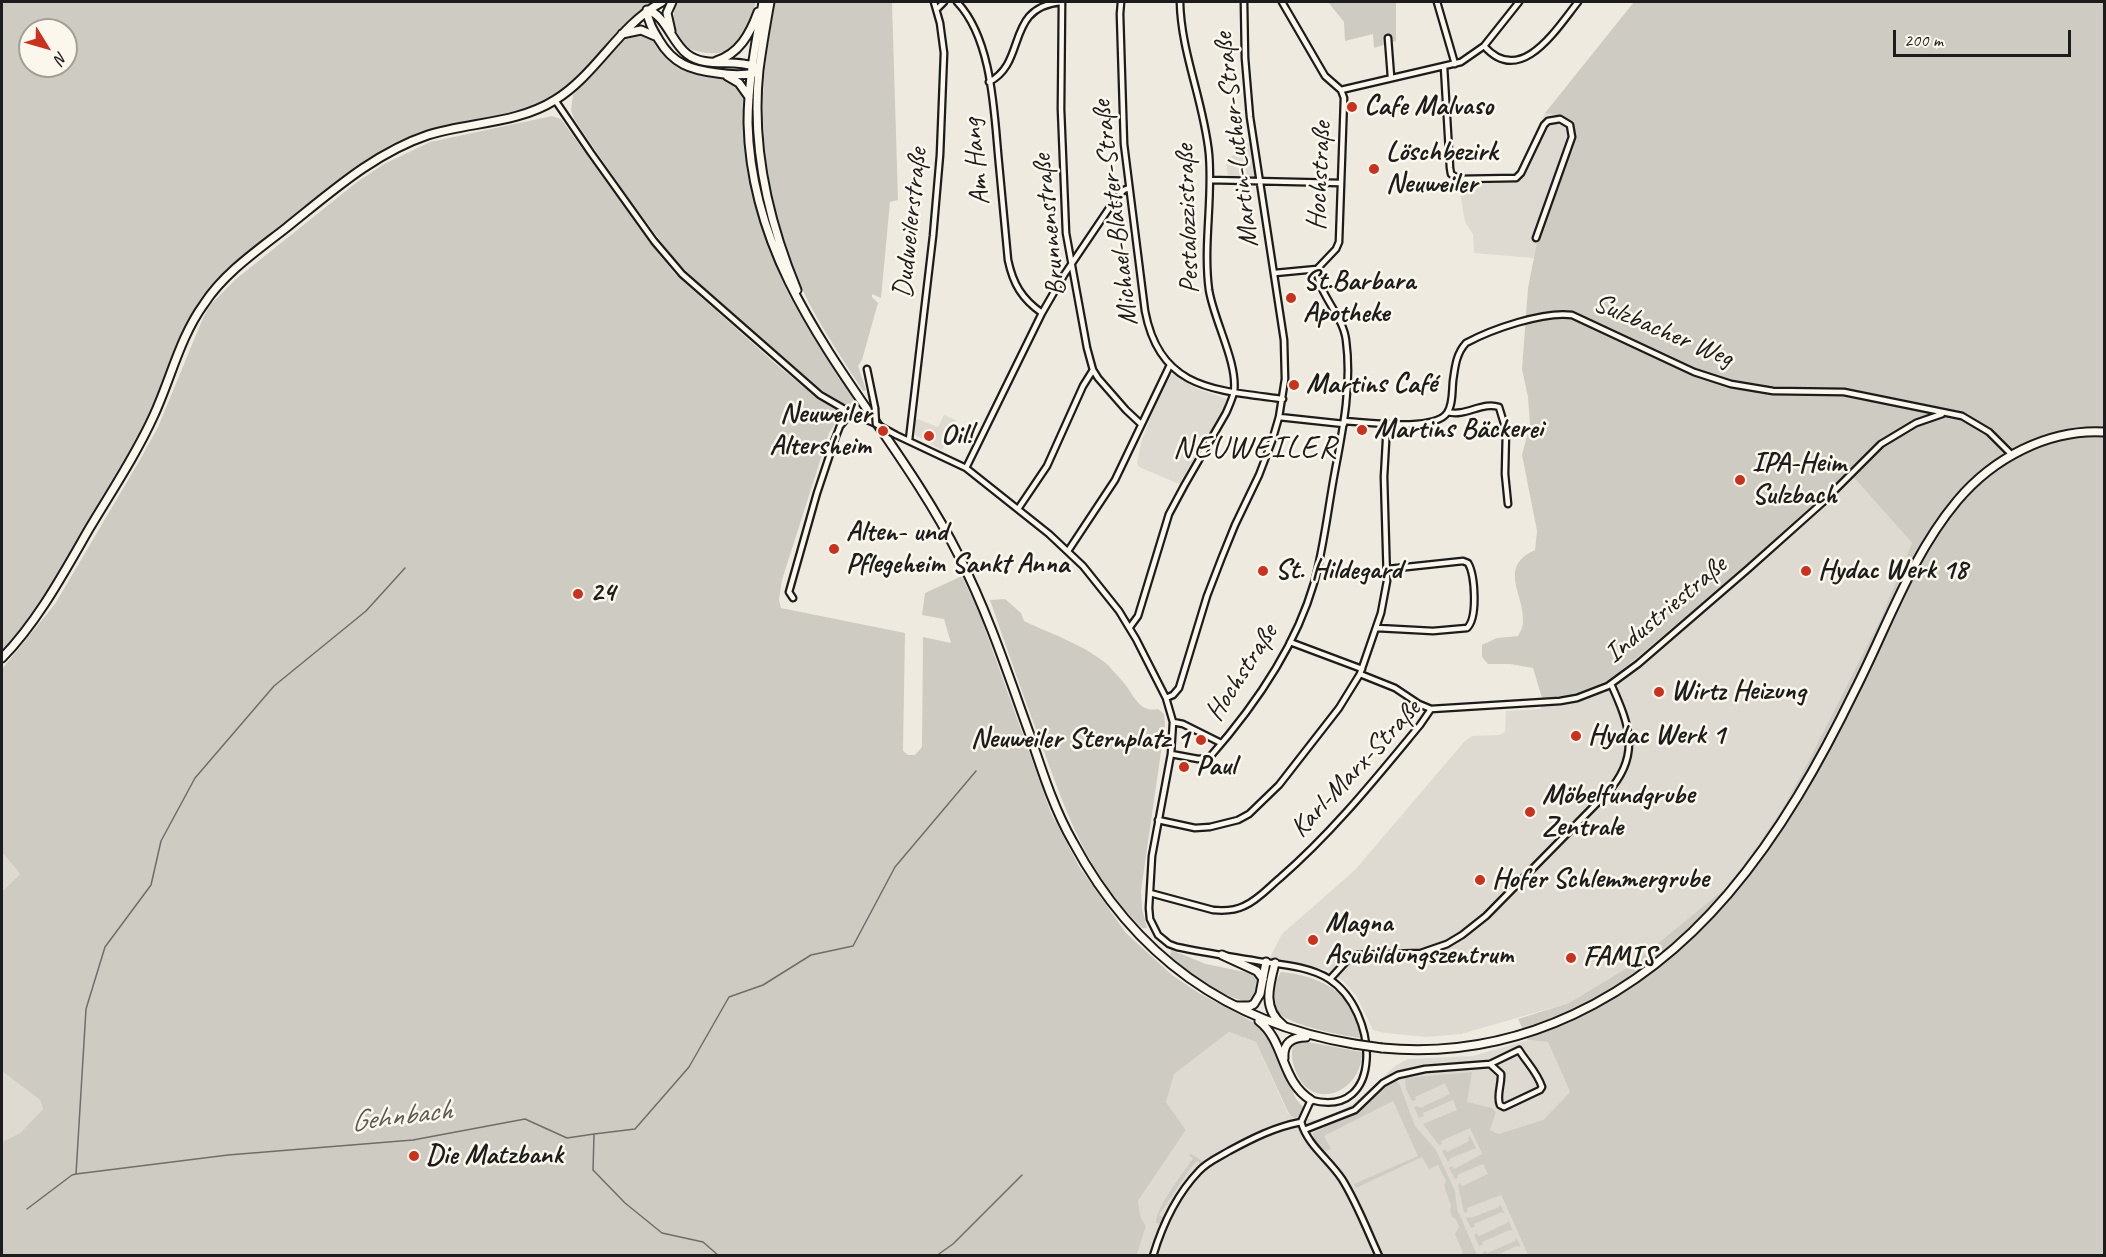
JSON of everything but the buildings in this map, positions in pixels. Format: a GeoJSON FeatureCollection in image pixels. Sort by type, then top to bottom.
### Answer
{"type":"FeatureCollection","features":[{"type":"Feature","properties":{"kind":"main road"},"geometry":{"type":"LineString","coordinates":[[2,658],[47,600],[135,452],[154,416],[192,322],[213,291],[278,234],[363,168],[384,155],[430,135],[530,112],[555,100],[578,82],[646,10],[662,2]]}},
{"type":"Feature","properties":{"kind":"main road"},"geometry":{"type":"LineString","coordinates":[[672,2],[667,13],[672,36]]}},
{"type":"Feature","properties":{"kind":"main road"},"geometry":{"type":"LineString","coordinates":[[713,62],[729,55],[740,46],[762,2]]}},
{"type":"Feature","properties":{"kind":"main road"},"geometry":{"type":"LineString","coordinates":[[762,2],[750,99],[750,146],[763,214],[778,262],[810,322],[918,484],[958,554],[991,628],[1071,840],[1118,910],[1150,946],[1187,977],[1229,1004],[1290,1030],[1354,1044],[1408,1050],[1450,1049],[1530,1033],[1556,1023],[1614,993],[1647,970],[1702,922],[1728,895],[1798,796],[1856,689],[1915,564],[1937,527],[1971,485],[2012,455],[2037,443],[2063,435],[2104,432]]}},
{"type":"Feature","properties":{"kind":"main road"},"geometry":{"type":"LineString","coordinates":[[770,2],[754,70],[758,131],[766,193],[778,240],[810,322]]}},
{"type":"Feature","properties":{"kind":"main road"},"geometry":{"type":"LineString","coordinates":[[646,10],[657,14],[681,49],[691,57],[754,70]]}},
{"type":"Feature","properties":{"kind":"main road"},"geometry":{"type":"LineString","coordinates":[[646,10],[649,23],[667,53],[681,64],[697,71],[725,74],[754,70]]}},
{"type":"Feature","properties":{"kind":"main road"},"geometry":{"type":"LineString","coordinates":[[621,34],[641,30],[657,37]]}},
{"type":"Feature","properties":{"kind":"main road"},"geometry":{"type":"LineString","coordinates":[[725,74],[739,83],[750,99]]}},
{"type":"Feature","properties":{"kind":"main road"},"geometry":{"type":"LineString","coordinates":[[1222,955],[1257,970],[1263,979]]}},
{"type":"Feature","properties":{"kind":"main road"},"geometry":{"type":"LineString","coordinates":[[1229,1004],[1246,1007],[1254,1004],[1260,994],[1266,962]]}},
{"type":"Feature","properties":{"kind":"main road"},"geometry":{"type":"LineString","coordinates":[[1275,963],[1270,984],[1269,1006],[1275,1018],[1290,1030]]}},
{"type":"Feature","properties":{"kind":"main road"},"geometry":{"type":"LineString","coordinates":[[1252,1015],[1270,1031],[1296,1088],[1311,1100]]}},
{"type":"Feature","properties":{"kind":"main road"},"geometry":{"type":"LineString","coordinates":[[1285,1065],[1284,1050],[1287,1043],[1300,1037],[1315,1036]]}},
{"type":"Feature","properties":{"kind":"street","name":"Dudweilerstraße"},"geometry":{"type":"LineString","coordinates":[[909,440],[940,155],[944,53],[943,37],[934,2]]}},
{"type":"Feature","properties":{"kind":"street"},"geometry":{"type":"LineString","coordinates":[[937,9],[944,2]]}},
{"type":"Feature","properties":{"kind":"street","name":"Am Hang"},"geometry":{"type":"LineString","coordinates":[[957,2],[966,11],[974,25],[986,64],[1011,274],[1022,296],[1042,313]]}},
{"type":"Feature","properties":{"kind":"street"},"geometry":{"type":"LineString","coordinates":[[989,82],[1004,72],[1020,32],[1034,11],[1042,5],[1062,2]]}},
{"type":"Feature","properties":{"kind":"street","name":"Brunnenstraße"},"geometry":{"type":"LineString","coordinates":[[1062,2],[1062,160],[1066,233],[1093,370],[1105,388],[1141,424]]}},
{"type":"Feature","properties":{"kind":"street","name":"Michael-Blatter-Straße"},"geometry":{"type":"LineString","coordinates":[[1121,2],[1122,121],[1147,324],[1157,350],[1170,365],[1190,380],[1233,392],[1282,399]]}},
{"type":"Feature","properties":{"kind":"street","name":"Pestalozzistraße"},"geometry":{"type":"LineString","coordinates":[[1130,627],[1138,616],[1169,514],[1226,413],[1233,392],[1233,372],[1209,289],[1207,244],[1210,180],[1204,118],[1183,35],[1180,2]]}},
{"type":"Feature","properties":{"kind":"street","name":"Martin-Luther-Straße"},"geometry":{"type":"LineString","coordinates":[[1166,698],[1173,695],[1179,688],[1207,596],[1234,525],[1267,457],[1279,417],[1285,379],[1284,340],[1247,84],[1244,2]]}},
{"type":"Feature","properties":{"kind":"street","name":"Hochstraße"},"geometry":{"type":"LineString","coordinates":[[1173,722],[1183,724],[1221,743],[1269,680],[1290,642],[1313,584],[1344,422],[1348,377],[1346,340],[1341,322],[1318,279],[1317,269],[1336,249],[1339,242],[1344,98],[1341,90],[1325,76],[1282,2]]}},
{"type":"Feature","properties":{"kind":"street"},"geometry":{"type":"LineString","coordinates":[[1437,2],[1455,64]]}},
{"type":"Feature","properties":{"kind":"street"},"geometry":{"type":"LineString","coordinates":[[1341,90],[1444,67],[1472,56],[1484,46],[1519,2]]}},
{"type":"Feature","properties":{"kind":"street"},"geometry":{"type":"LineString","coordinates":[[1484,46],[1503,60],[1514,61],[1527,56],[1549,39],[1578,2]]}},
{"type":"Feature","properties":{"kind":"street"},"geometry":{"type":"LineString","coordinates":[[1388,38],[1391,77]]}},
{"type":"Feature","properties":{"kind":"street"},"geometry":{"type":"LineString","coordinates":[[1444,67],[1450,168],[1451,174],[1459,179],[1516,178],[1521,173],[1548,121],[1560,119],[1570,126],[1572,137],[1536,238]]}},
{"type":"Feature","properties":{"kind":"street"},"geometry":{"type":"LineString","coordinates":[[555,100],[654,241],[682,274],[820,395],[851,413],[966,468],[1068,551],[1130,627],[1166,698],[1173,722],[1171,754],[1158,820],[1150,893],[1150,919],[1153,928],[1164,940],[1177,947],[1305,969],[1330,979],[1346,995],[1362,1022],[1366,1040],[1366,1068],[1357,1087],[1341,1100],[1331,1103],[1311,1100],[1301,1122],[1313,1146],[1330,1164],[1352,1195],[1379,1256]]}},
{"type":"Feature","properties":{"kind":"street"},"geometry":{"type":"LineString","coordinates":[[1210,180],[1340,183]]}},
{"type":"Feature","properties":{"kind":"street"},"geometry":{"type":"LineString","coordinates":[[966,468],[1042,313],[1072,262],[1116,198],[1129,188]]}},
{"type":"Feature","properties":{"kind":"street","name":"Martin-Luther-Straße"},"geometry":{"type":"LineString","coordinates":[[1275,273],[1317,269]]}},
{"type":"Feature","properties":{"kind":"street","name":"Sulzbacher Weg"},"geometry":{"type":"LineString","coordinates":[[1448,412],[1457,357],[1460,349],[1466,343],[1519,323],[1566,314],[1694,372],[1731,384],[1773,391],[1844,392],[1962,416],[1980,425],[2012,455]]}},
{"type":"Feature","properties":{"kind":"street"},"geometry":{"type":"LineString","coordinates":[[1068,551],[1107,493],[1170,365]]}},
{"type":"Feature","properties":{"kind":"street"},"geometry":{"type":"LineString","coordinates":[[867,369],[876,424]]}},
{"type":"Feature","properties":{"kind":"street"},"geometry":{"type":"LineString","coordinates":[[1018,509],[1047,466],[1083,386],[1093,370]]}},
{"type":"Feature","properties":{"kind":"street"},"geometry":{"type":"LineString","coordinates":[[1279,417],[1344,422],[1431,424],[1448,412],[1459,413],[1492,405],[1499,407],[1506,430],[1505,474],[1508,504]]}},
{"type":"Feature","properties":{"kind":"street"},"geometry":{"type":"LineString","coordinates":[[793,598],[789,592],[817,493],[840,426],[851,413]]}},
{"type":"Feature","properties":{"kind":"street","name":"Industriestraße"},"geometry":{"type":"LineString","coordinates":[[1330,979],[1352,955],[1421,953],[1434,950],[1462,935],[1486,916],[1623,774],[1629,750],[1629,735],[1611,684],[1656,649],[1781,539],[1881,444],[1916,423],[1944,413]]}},
{"type":"Feature","properties":{"kind":"street"},"geometry":{"type":"LineString","coordinates":[[1158,820],[1194,828],[1210,827],[1238,820],[1249,814],[1279,785],[1339,708],[1361,672],[1377,628],[1385,597],[1388,569],[1384,477],[1387,423]]}},
{"type":"Feature","properties":{"kind":"street"},"geometry":{"type":"LineString","coordinates":[[1377,628],[1433,631],[1467,628],[1472,621],[1473,594],[1471,569],[1468,563],[1463,561],[1388,569]]}},
{"type":"Feature","properties":{"kind":"street"},"geometry":{"type":"LineString","coordinates":[[1290,642],[1395,688],[1431,709]]}},
{"type":"Feature","properties":{"kind":"street","name":"Karl-Marx-Straße"},"geometry":{"type":"LineString","coordinates":[[1150,893],[1223,911],[1233,910],[1252,902],[1328,833],[1431,709],[1560,701],[1594,693],[1611,684]]}},
{"type":"Feature","properties":{"kind":"street"},"geometry":{"type":"LineString","coordinates":[[1171,754],[1206,759],[1221,743]]}},
{"type":"Feature","properties":{"kind":"street"},"geometry":{"type":"LineString","coordinates":[[1304,1130],[1355,1110],[1383,1083],[1398,1075],[1425,1069],[1490,1064],[1519,1050],[1527,1064],[1535,1071],[1542,1087],[1504,1107],[1498,1101],[1501,1074],[1490,1064]]}},
{"type":"Feature","properties":{"kind":"street"},"geometry":{"type":"LineString","coordinates":[[1153,1256],[1167,1219],[1198,1172],[1209,1162],[1259,1135],[1281,1126],[1301,1122]]}},
{"type":"Feature","properties":{"kind":"shaded area"},"geometry":{"type":"Polygon","coordinates":[[[2,2],[655,2],[623,29],[577,78],[551,99],[525,109],[417,133],[392,144],[320,196],[220,278],[189,322],[138,440],[44,597],[14,640],[2,653],[2,2]]]}},
{"type":"Feature","properties":{"kind":"shaded area"},"geometry":{"type":"Polygon","coordinates":[[[681,2],[756,2],[747,30],[737,45],[719,53],[704,53],[684,45],[678,37],[674,26],[674,15],[676,5],[681,2]]]}},
{"type":"Feature","properties":{"kind":"shaded area"},"geometry":{"type":"Polygon","coordinates":[[[774,2],[892,2],[898,200],[890,202],[881,298],[872,294],[878,303],[862,360],[858,366],[866,390],[863,391],[822,327],[800,284],[783,240],[771,195],[764,148],[763,94],[774,2]]]}},
{"type":"Feature","properties":{"kind":"shaded area"},"geometry":{"type":"Polygon","coordinates":[[[1328,2],[1396,2],[1396,41],[1374,48],[1373,34],[1345,41],[1344,22],[1328,2]]]}},
{"type":"Feature","properties":{"kind":"shaded area"},"geometry":{"type":"Polygon","coordinates":[[[1634,2],[2104,2],[2104,1255],[1528,1255],[1501,1195],[1467,1208],[1468,1211],[1464,1213],[1458,1185],[1460,1183],[1462,1186],[1488,1174],[1483,1164],[1457,1175],[1458,1178],[1455,1179],[1449,1168],[1452,1166],[1454,1169],[1482,1154],[1470,1128],[1441,1141],[1442,1144],[1439,1145],[1423,1124],[1457,1110],[1453,1100],[1423,1113],[1424,1116],[1419,1118],[1414,1107],[1420,1108],[1450,1094],[1445,1083],[1415,1097],[1416,1100],[1412,1101],[1406,1089],[1405,1078],[1472,1072],[1467,1102],[1492,1108],[1496,1112],[1490,1130],[1498,1134],[1543,1120],[1570,1092],[1548,1042],[1528,1040],[1518,1019],[1569,1003],[1630,966],[1728,886],[1784,806],[1808,762],[1880,620],[1912,543],[1848,471],[1733,577],[1612,678],[1596,687],[1579,694],[1542,698],[1533,668],[1510,664],[1488,664],[1482,657],[1482,645],[1497,638],[1518,636],[1520,633],[1523,612],[1515,573],[1517,565],[1535,550],[1537,531],[1522,455],[1530,424],[1528,397],[1522,369],[1528,288],[1538,237],[1575,134],[1569,121],[1561,116],[1545,113],[1634,2]]]}},
{"type":"Feature","properties":{"kind":"shaded area"},"geometry":{"type":"Polygon","coordinates":[[[637,33],[651,39],[678,67],[692,73],[725,80],[732,83],[743,94],[747,110],[750,169],[773,254],[794,303],[832,362],[853,399],[854,405],[844,405],[820,389],[697,282],[674,259],[574,119],[571,110],[573,95],[616,45],[631,34],[637,33]]]}},
{"type":"Feature","properties":{"kind":"shaded area"},"geometry":{"type":"Polygon","coordinates":[[[1545,113],[1570,120],[1575,128],[1575,134],[1538,237],[1534,258],[1474,253],[1473,234],[1465,222],[1457,174],[1517,173],[1545,113]]]}},
{"type":"Feature","properties":{"kind":"shaded area"},"geometry":{"type":"Polygon","coordinates":[[[552,116],[561,119],[674,273],[778,366],[816,397],[842,413],[829,433],[782,580],[779,600],[781,608],[905,633],[903,751],[908,755],[915,755],[922,747],[923,637],[951,643],[944,619],[922,615],[925,593],[962,576],[980,615],[1051,813],[1080,868],[1126,933],[1172,975],[1199,993],[1266,1029],[1296,1099],[1303,1107],[1298,1118],[1292,1117],[1288,1112],[1256,1042],[1229,1032],[1174,1074],[1166,1102],[1186,1130],[1138,1201],[1141,1218],[1146,1226],[1137,1255],[2,1256],[2,1144],[20,1133],[43,1109],[40,1100],[2,1071],[2,892],[20,874],[2,852],[2,669],[55,604],[141,458],[158,427],[203,318],[211,304],[236,279],[357,182],[384,164],[430,142],[552,116]]]}},
{"type":"Feature","properties":{"kind":"shaded area"},"geometry":{"type":"Polygon","coordinates":[[[1250,143],[1255,177],[1228,177],[1226,158],[1233,156],[1233,145],[1250,143]]]}},
{"type":"Feature","properties":{"kind":"shaded area"},"geometry":{"type":"Polygon","coordinates":[[[1173,374],[1198,389],[1227,399],[1222,413],[1179,484],[1139,467],[1137,463],[1142,439],[1166,379],[1173,374]]]}},
{"type":"Feature","properties":{"kind":"shaded area"},"geometry":{"type":"Polygon","coordinates":[[[944,415],[956,420],[942,450],[915,435],[915,418],[938,427],[944,415]]]}},
{"type":"Feature","properties":{"kind":"shaded area"},"geometry":{"type":"Polygon","coordinates":[[[1848,471],[1912,543],[1880,620],[1808,762],[1784,806],[1728,886],[1630,966],[1569,1003],[1461,1034],[1426,1037],[1373,1030],[1357,997],[1343,981],[1327,970],[1301,964],[1268,961],[1282,934],[1355,870],[1464,742],[1472,736],[1499,735],[1505,732],[1506,711],[1541,709],[1542,698],[1557,699],[1736,574],[1848,471]]]}},
{"type":"Feature","properties":{"kind":"shaded area"},"geometry":{"type":"Polygon","coordinates":[[[1005,599],[1021,613],[1024,621],[1099,658],[1120,678],[1142,706],[1151,710],[1158,709],[1164,714],[1165,724],[1141,891],[1142,909],[1147,928],[1142,928],[1123,907],[1093,865],[1061,797],[990,600],[1005,599]]]}},
{"type":"Feature","properties":{"kind":"shaded area"},"geometry":{"type":"Polygon","coordinates":[[[2,852],[20,874],[2,892],[2,852]]]}},
{"type":"Feature","properties":{"kind":"shaded area"},"geometry":{"type":"Polygon","coordinates":[[[1171,950],[1206,964],[1259,975],[1254,999],[1249,1002],[1238,999],[1207,984],[1170,957],[1171,950]]]}},
{"type":"Feature","properties":{"kind":"shaded area"},"geometry":{"type":"Polygon","coordinates":[[[1281,972],[1309,978],[1335,990],[1353,1010],[1360,1038],[1305,1026],[1279,1013],[1274,996],[1276,982],[1281,972]]]}},
{"type":"Feature","properties":{"kind":"shaded area"},"geometry":{"type":"Polygon","coordinates":[[[1229,1032],[1256,1042],[1287,1112],[1292,1117],[1316,1120],[1353,1104],[1395,1066],[1408,1059],[1473,1056],[1528,1040],[1548,1042],[1570,1092],[1543,1120],[1476,1141],[1528,1255],[1137,1256],[1146,1226],[1141,1218],[1138,1201],[1186,1130],[1166,1102],[1173,1074],[1229,1032]]]}},
{"type":"Feature","properties":{"kind":"shaded area"},"geometry":{"type":"Polygon","coordinates":[[[1308,1042],[1362,1052],[1360,1066],[1354,1078],[1334,1093],[1323,1094],[1312,1091],[1302,1083],[1292,1057],[1293,1046],[1297,1043],[1308,1042]]]}},
{"type":"Feature","properties":{"kind":"shaded area"},"geometry":{"type":"Polygon","coordinates":[[[2,1071],[40,1100],[43,1109],[20,1133],[2,1144],[2,1071]]]}},
{"type":"Feature","properties":{"kind":"shaded area"},"geometry":{"type":"Polygon","coordinates":[[[1394,1080],[1399,1083],[1415,1126],[1436,1150],[1455,1191],[1457,1209],[1477,1255],[1459,1255],[1463,1253],[1455,1234],[1459,1227],[1456,1219],[1452,1217],[1444,1185],[1446,1181],[1438,1165],[1429,1169],[1422,1157],[1356,1188],[1354,1184],[1418,1156],[1393,1101],[1324,1136],[1331,1149],[1325,1151],[1314,1140],[1313,1133],[1357,1112],[1394,1080]]]}},
{"type":"Feature","properties":{"kind":"shaded area"},"geometry":{"type":"Polygon","coordinates":[[[1470,1136],[1476,1148],[1449,1159],[1448,1162],[1442,1151],[1445,1149],[1447,1152],[1469,1141],[1470,1136]]]}},
{"type":"Feature","properties":{"kind":"shaded area"},"geometry":{"type":"Polygon","coordinates":[[[1189,1155],[1202,1161],[1202,1165],[1197,1161],[1192,1166],[1159,1215],[1167,1219],[1164,1225],[1156,1223],[1160,1209],[1165,1200],[1193,1159],[1189,1155]]]}},
{"type":"Feature","properties":{"kind":"shaded area"},"geometry":{"type":"Polygon","coordinates":[[[1500,1204],[1505,1214],[1502,1212],[1474,1224],[1475,1227],[1471,1228],[1466,1218],[1499,1207],[1500,1204]]]}},
{"type":"Feature","properties":{"kind":"shaded area"},"geometry":{"type":"Polygon","coordinates":[[[1508,1220],[1513,1231],[1510,1230],[1482,1242],[1483,1245],[1479,1246],[1474,1235],[1477,1233],[1479,1236],[1507,1223],[1508,1220]]]}},
{"type":"Feature","properties":{"kind":"shaded area"},"geometry":{"type":"Polygon","coordinates":[[[1516,1237],[1521,1247],[1517,1246],[1497,1255],[1484,1255],[1483,1252],[1487,1253],[1515,1241],[1516,1237]]]}},
{"type":"Feature","properties":{"kind":"waterway"},"geometry":{"type":"LineString","coordinates":[[76,1174],[86,1009],[105,947],[151,885],[161,841],[195,778],[274,686],[366,611],[405,568]]}},
{"type":"Feature","properties":{"kind":"waterway"},"geometry":{"type":"LineString","coordinates":[[594,1134],[635,1129],[689,1067],[729,997],[763,985],[811,955],[853,946],[895,867],[976,771]]}},
{"type":"Feature","properties":{"kind":"waterway","name":"Gehnbach"},"geometry":{"type":"LineString","coordinates":[[27,1209],[76,1174],[228,1155],[413,1140],[525,1119],[567,1138],[594,1134],[593,1170],[625,1203],[662,1233],[703,1242],[719,1256]]}},
{"type":"Feature","properties":{"kind":"waterway"},"geometry":{"type":"LineString","coordinates":[[936,1256],[953,1244],[1022,1175]]}},
{"type":"Feature","properties":{"kind":"place","name":"Cafe Malvaso"},"geometry":{"type":"Point","coordinates":[1352,107]}},
{"type":"Feature","properties":{"kind":"place","name":"Löschbezirk Neuweiler"},"geometry":{"type":"Point","coordinates":[1374,169]}},
{"type":"Feature","properties":{"kind":"place","name":"St.Barbara Apotheke"},"geometry":{"type":"Point","coordinates":[1291,298]}},
{"type":"Feature","properties":{"kind":"place","name":"Martins Café"},"geometry":{"type":"Point","coordinates":[1294,385]}},
{"type":"Feature","properties":{"kind":"place","name":"Martins Bäckerei"},"geometry":{"type":"Point","coordinates":[1362,430]}},
{"type":"Feature","properties":{"kind":"place","name":"Neuweiler Altersheim"},"geometry":{"type":"Point","coordinates":[883,431]}},
{"type":"Feature","properties":{"kind":"place","name":"Oil!"},"geometry":{"type":"Point","coordinates":[929,436]}},
{"type":"Feature","properties":{"kind":"place","name":"IPA-Heim Sulzbach"},"geometry":{"type":"Point","coordinates":[1740,480]}},
{"type":"Feature","properties":{"kind":"place","name":"Alten- und Pflegeheim Sankt Anna"},"geometry":{"type":"Point","coordinates":[834,549]}},
{"type":"Feature","properties":{"kind":"place","name":"St. Hildegard"},"geometry":{"type":"Point","coordinates":[1263,571]}},
{"type":"Feature","properties":{"kind":"place","name":"Hydac Werk 18"},"geometry":{"type":"Point","coordinates":[1806,571]}},
{"type":"Feature","properties":{"kind":"place","name":"24"},"geometry":{"type":"Point","coordinates":[578,594]}},
{"type":"Feature","properties":{"kind":"place","name":"Wirtz Heizung"},"geometry":{"type":"Point","coordinates":[1659,692]}},
{"type":"Feature","properties":{"kind":"place","name":"Hydac Werk 1"},"geometry":{"type":"Point","coordinates":[1576,736]}},
{"type":"Feature","properties":{"kind":"place","name":"Neuweiler Sternplatz 1"},"geometry":{"type":"Point","coordinates":[1201,740]}},
{"type":"Feature","properties":{"kind":"place","name":"Paul"},"geometry":{"type":"Point","coordinates":[1184,767]}},
{"type":"Feature","properties":{"kind":"place","name":"Möbelfundgrube Zentrale"},"geometry":{"type":"Point","coordinates":[1530,812]}},
{"type":"Feature","properties":{"kind":"place","name":"Hofer Schlemmergrube"},"geometry":{"type":"Point","coordinates":[1480,880]}},
{"type":"Feature","properties":{"kind":"place","name":"Magna Asubildungszentrum"},"geometry":{"type":"Point","coordinates":[1313,940]}},
{"type":"Feature","properties":{"kind":"place","name":"FAMIS"},"geometry":{"type":"Point","coordinates":[1571,958]}},
{"type":"Feature","properties":{"kind":"place","name":"Die Matzbank"},"geometry":{"type":"Point","coordinates":[414,1156]}},
{"type":"Feature","properties":{"kind":"district","name":"NEUWEILER"},"geometry":{"type":"Point","coordinates":[1255,449]}}]}
